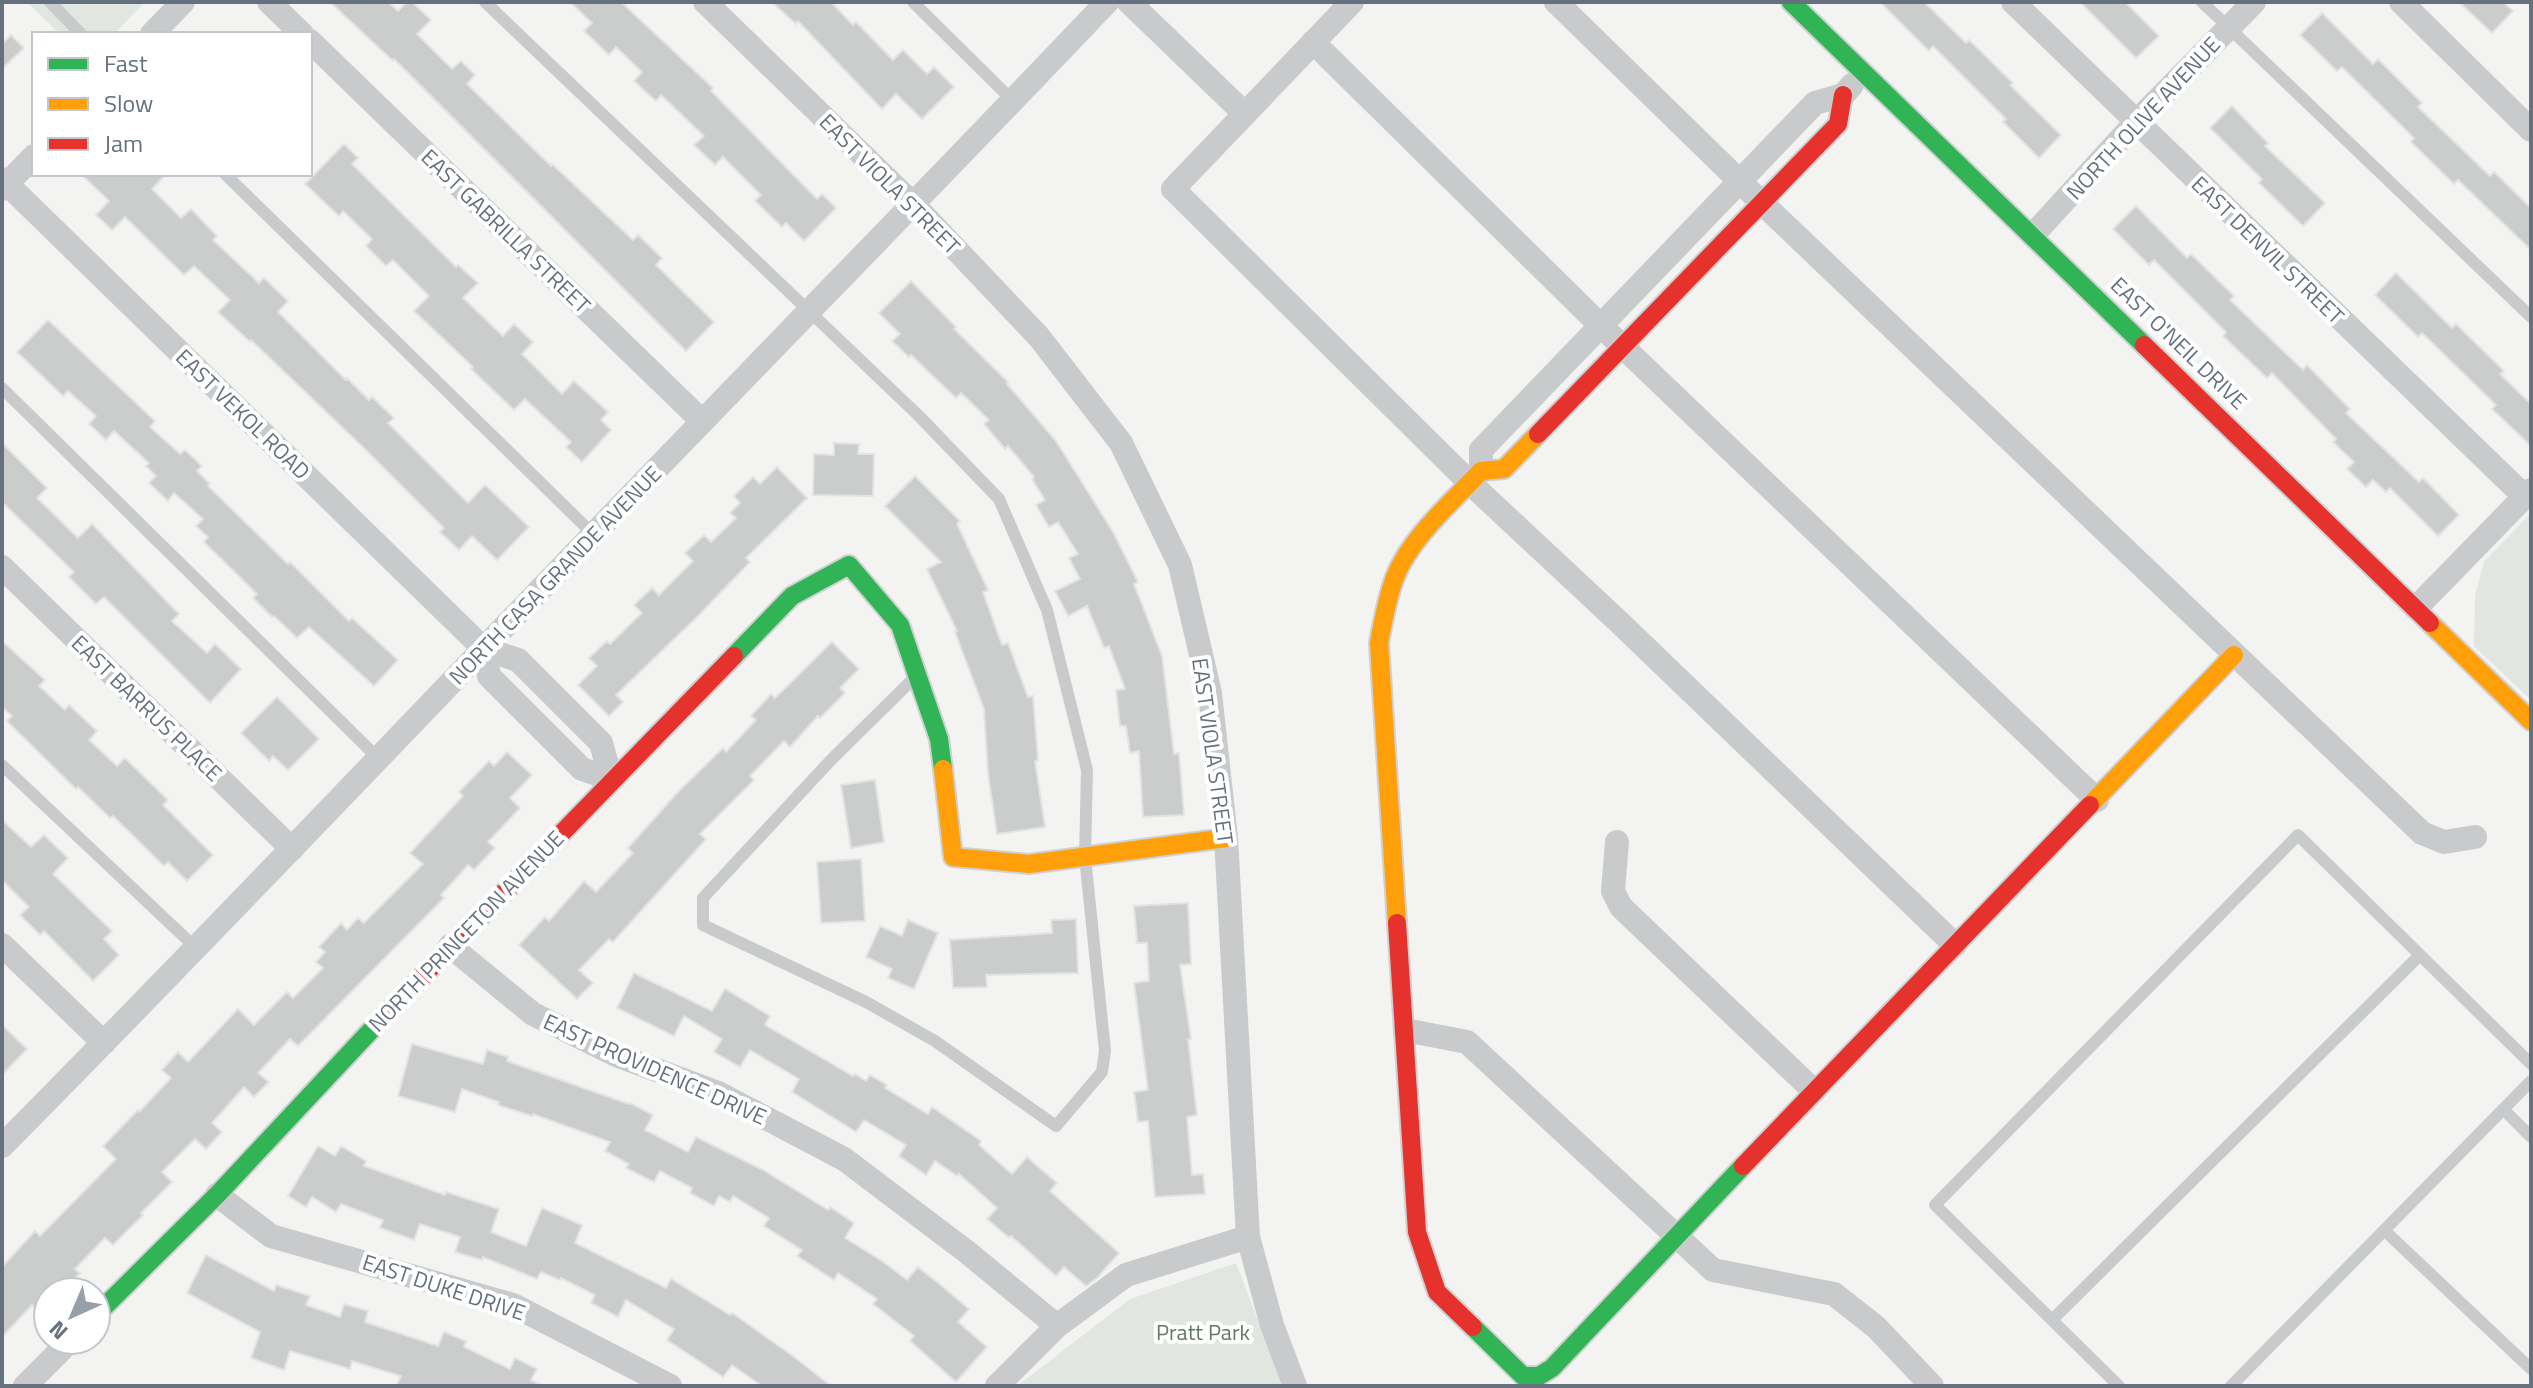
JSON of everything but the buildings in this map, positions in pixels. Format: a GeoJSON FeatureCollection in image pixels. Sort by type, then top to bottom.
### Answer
{"type":"FeatureCollection","features":[{"type":"Feature","properties":{"kind":"street"},"geometry":{"type":"LineString","coordinates":[[154,32],[183,2]]}},
{"type":"Feature","properties":{"kind":"street"},"geometry":{"type":"LineString","coordinates":[[269,2],[300,32]]}},
{"type":"Feature","properties":{"kind":"street","name":"EAST VIOLA STREET"},"geometry":{"type":"LineString","coordinates":[[705,2],[914,205],[1039,337],[1121,443],[1180,565],[1210,693],[1226,838],[1248,1237],[1272,1325],[1295,1386]]}},
{"type":"Feature","properties":{"kind":"street","name":"NORTH CASA GRANDE AVENUE"},"geometry":{"type":"LineString","coordinates":[[3,1142],[292,849],[1107,2]]}},
{"type":"Feature","properties":{"kind":"street"},"geometry":{"type":"LineString","coordinates":[[1129,2],[1244,113]]}},
{"type":"Feature","properties":{"kind":"street"},"geometry":{"type":"LineString","coordinates":[[1352,2],[1173,189],[1475,477],[1620,623],[1955,945]]}},
{"type":"Feature","properties":{"kind":"street"},"geometry":{"type":"LineString","coordinates":[[1556,2],[2422,833],[2444,842],[2475,837]]}},
{"type":"Feature","properties":{"kind":"street","name":"EAST O'NEIL DRIVE"},"geometry":{"type":"LineString","coordinates":[[1791,2],[2531,721]]}},
{"type":"Feature","properties":{"kind":"street","name":"EAST DENVIL STREET"},"geometry":{"type":"LineString","coordinates":[[2013,2],[2528,493]]}},
{"type":"Feature","properties":{"kind":"street","name":"NORTH OLIVE AVENUE"},"geometry":{"type":"LineString","coordinates":[[2033,235],[2136,122],[2254,2]]}},
{"type":"Feature","properties":{"kind":"street"},"geometry":{"type":"LineString","coordinates":[[2401,2],[2531,130]]}},
{"type":"Feature","properties":{"kind":"street"},"geometry":{"type":"LineString","coordinates":[[1313,42],[1600,325],[2097,800]]}},
{"type":"Feature","properties":{"kind":"street","name":"EAST GABRILLA STREET"},"geometry":{"type":"LineString","coordinates":[[312,43],[702,421]]}},
{"type":"Feature","properties":{"kind":"street"},"geometry":{"type":"LineString","coordinates":[[1865,72],[1843,95],[1815,103],[1481,450],[1475,477],[1416,542],[1396,574],[1379,643],[1389,828],[1417,1232],[1437,1292],[1523,1376],[1539,1376],[1552,1368],[2234,655]]}},
{"type":"Feature","properties":{"kind":"street"},"geometry":{"type":"LineString","coordinates":[[1475,477],[1504,469],[1813,150],[1838,124],[1843,95]]}},
{"type":"Feature","properties":{"kind":"street"},"geometry":{"type":"LineString","coordinates":[[1791,128],[1813,150]]}},
{"type":"Feature","properties":{"kind":"street"},"geometry":{"type":"LineString","coordinates":[[4,184],[32,158]]}},
{"type":"Feature","properties":{"kind":"street","name":"EAST VEKOL ROAD"},"geometry":{"type":"LineString","coordinates":[[4,184],[484,649],[489,676],[582,769],[611,779]]}},
{"type":"Feature","properties":{"kind":"street"},"geometry":{"type":"LineString","coordinates":[[2416,608],[2528,493]]}},
{"type":"Feature","properties":{"kind":"street","name":"NORTH PRINCETON AVENUE"},"geometry":{"type":"LineString","coordinates":[[112,1299],[217,1195],[450,946],[792,596],[849,565],[900,625],[917,675]]}},
{"type":"Feature","properties":{"kind":"street","name":"EAST BARRUS PLACE"},"geometry":{"type":"LineString","coordinates":[[2,567],[292,849]]}},
{"type":"Feature","properties":{"kind":"street"},"geometry":{"type":"LineString","coordinates":[[917,675],[939,739],[953,857],[1029,864],[1226,838]]}},
{"type":"Feature","properties":{"kind":"street"},"geometry":{"type":"LineString","coordinates":[[1617,842],[1613,891],[1621,907],[1814,1091]]}},
{"type":"Feature","properties":{"kind":"street"},"geometry":{"type":"LineString","coordinates":[[2,945],[104,1043]]}},
{"type":"Feature","properties":{"kind":"street","name":"EAST PROVIDENCE DRIVE"},"geometry":{"type":"LineString","coordinates":[[450,946],[533,1014],[616,1055],[718,1093],[844,1159],[967,1252],[1057,1326]]}},
{"type":"Feature","properties":{"kind":"street"},"geometry":{"type":"LineString","coordinates":[[1405,1030],[1467,1042],[1713,1270],[1834,1294],[1876,1327],[1929,1385]]}},
{"type":"Feature","properties":{"kind":"street","name":"EAST DUKE DRIVE"},"geometry":{"type":"LineString","coordinates":[[217,1195],[271,1236],[513,1305],[670,1386]]}},
{"type":"Feature","properties":{"kind":"street"},"geometry":{"type":"LineString","coordinates":[[997,1386],[1057,1326],[1126,1275],[1248,1237]]}},
{"type":"Feature","properties":{"kind":"street"},"geometry":{"type":"LineString","coordinates":[[25,1386],[55,1356]]}},
{"type":"Feature","properties":{"kind":"lane"},"geometry":{"type":"LineString","coordinates":[[50,2],[79,32]]}},
{"type":"Feature","properties":{"kind":"lane"},"geometry":{"type":"LineString","coordinates":[[485,2],[918,415],[999,499],[1047,610],[1087,770],[1085,857],[1105,1051],[1102,1072],[1056,1126],[935,1041],[866,1002],[703,925],[703,898],[830,761],[917,675]]}},
{"type":"Feature","properties":{"kind":"lane"},"geometry":{"type":"LineString","coordinates":[[913,2],[1013,101]]}},
{"type":"Feature","properties":{"kind":"lane"},"geometry":{"type":"LineString","coordinates":[[2202,2],[2531,317]]}},
{"type":"Feature","properties":{"kind":"lane"},"geometry":{"type":"LineString","coordinates":[[227,176],[594,535]]}},
{"type":"Feature","properties":{"kind":"lane"},"geometry":{"type":"LineString","coordinates":[[2,388],[379,759]]}},
{"type":"Feature","properties":{"kind":"lane"},"geometry":{"type":"LineString","coordinates":[[2,765],[196,948]]}},
{"type":"Feature","properties":{"kind":"lane"},"geometry":{"type":"LineString","coordinates":[[2119,1386],[1935,1205],[2298,835],[2531,1064]]}},
{"type":"Feature","properties":{"kind":"lane"},"geometry":{"type":"LineString","coordinates":[[2052,1320],[2420,955]]}},
{"type":"Feature","properties":{"kind":"lane"},"geometry":{"type":"LineString","coordinates":[[2231,1386],[2531,1081]]}},
{"type":"Feature","properties":{"kind":"lane"},"geometry":{"type":"LineString","coordinates":[[2503,1109],[2531,1137]]}},
{"type":"Feature","properties":{"kind":"lane"},"geometry":{"type":"LineString","coordinates":[[2384,1230],[2531,1369]]}},
{"type":"Feature","properties":{"kind":"green space"},"geometry":{"type":"Polygon","coordinates":[[[27,2],[145,2],[116,32],[58,32],[27,2]]]}},
{"type":"Feature","properties":{"kind":"green space"},"geometry":{"type":"Polygon","coordinates":[[[2531,513],[2531,700],[2474,646],[2475,595],[2484,562],[2531,513]]]}},
{"type":"Feature","properties":{"kind":"green space","name":"Pratt Park"},"geometry":{"type":"Polygon","coordinates":[[[1236,1263],[1283,1386],[1017,1386],[1130,1299],[1236,1263]]]}},
{"type":"Feature","properties":{"kind":"traffic: fast"},"geometry":{"type":"LineString","coordinates":[[1791,2],[2144,345]]}},
{"type":"Feature","properties":{"kind":"traffic: fast"},"geometry":{"type":"LineString","coordinates":[[734,656],[792,596],[849,565],[900,625],[939,739],[943,769]]}},
{"type":"Feature","properties":{"kind":"traffic: fast"},"geometry":{"type":"LineString","coordinates":[[112,1299],[217,1195],[388,1012]]}},
{"type":"Feature","properties":{"kind":"traffic: fast"},"geometry":{"type":"LineString","coordinates":[[1473,1327],[1523,1376],[1539,1376],[1552,1368],[1743,1166]]}},
{"type":"Feature","properties":{"kind":"traffic: slow"},"geometry":{"type":"LineString","coordinates":[[1397,923],[1379,643],[1390,593],[1402,562],[1433,521],[1481,471],[1504,469],[1538,434]]}},
{"type":"Feature","properties":{"kind":"traffic: slow"},"geometry":{"type":"LineString","coordinates":[[2430,623],[2531,721]]}},
{"type":"Feature","properties":{"kind":"traffic: slow"},"geometry":{"type":"LineString","coordinates":[[2090,805],[2234,655]]}},
{"type":"Feature","properties":{"kind":"traffic: slow"},"geometry":{"type":"LineString","coordinates":[[943,769],[953,857],[1029,864],[1226,838]]}},
{"type":"Feature","properties":{"kind":"traffic: jam"},"geometry":{"type":"LineString","coordinates":[[1538,434],[1838,124],[1843,95]]}},
{"type":"Feature","properties":{"kind":"traffic: jam"},"geometry":{"type":"LineString","coordinates":[[2144,345],[2430,623]]}},
{"type":"Feature","properties":{"kind":"traffic: jam"},"geometry":{"type":"LineString","coordinates":[[388,1012],[734,656]]}},
{"type":"Feature","properties":{"kind":"traffic: jam"},"geometry":{"type":"LineString","coordinates":[[1743,1166],[2090,805]]}},
{"type":"Feature","properties":{"kind":"traffic: jam"},"geometry":{"type":"LineString","coordinates":[[1397,923],[1417,1232],[1437,1292],[1473,1327]]}}]}
